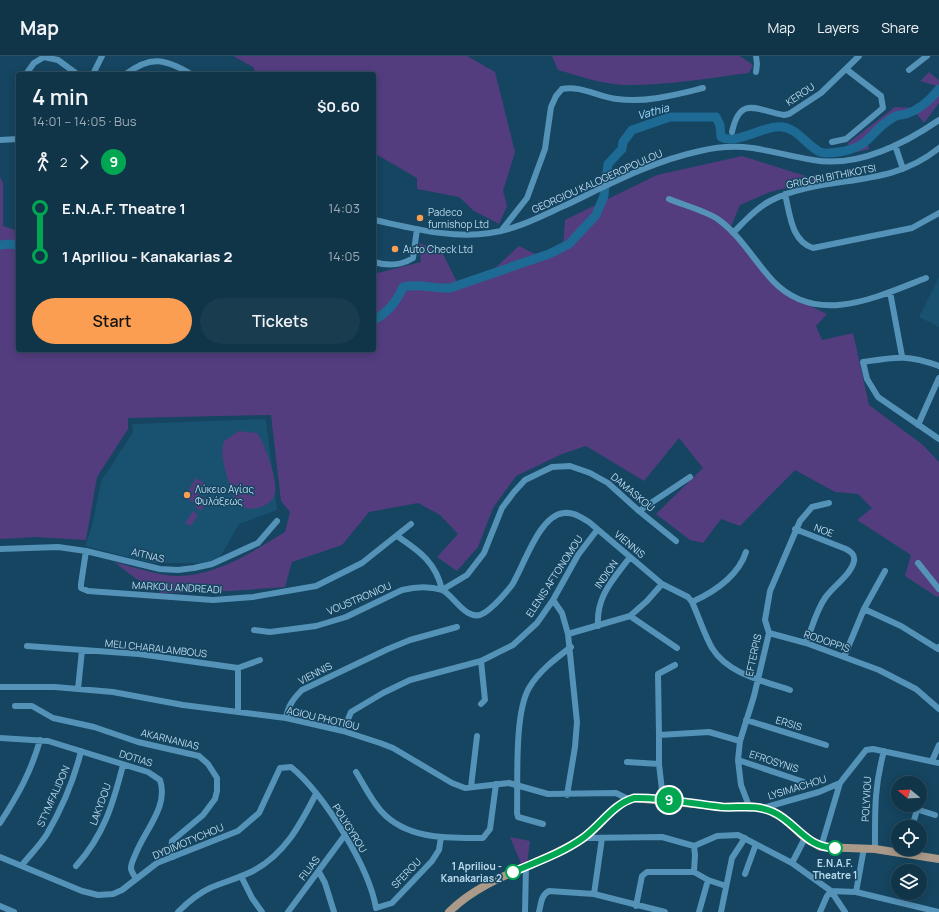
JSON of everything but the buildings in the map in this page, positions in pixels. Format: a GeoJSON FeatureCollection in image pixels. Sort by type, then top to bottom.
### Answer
{"type":"FeatureCollection","features":[{"type":"Feature","properties":{"kind":"main road"},"geometry":{"type":"LineString","coordinates":[[455,910],[476,890],[563,850],[584,838],[621,803],[628,799],[663,799],[724,807],[749,806],[763,808],[780,815],[805,838],[821,847],[891,851]]}},
{"type":"Feature","properties":{"kind":"main road"},"geometry":{"type":"LineString","coordinates":[[925,856],[939,859]]}},
{"type":"Feature","properties":{"kind":"street"},"geometry":{"type":"LineString","coordinates":[[94,72],[102,56]]}},
{"type":"Feature","properties":{"kind":"street"},"geometry":{"type":"LineString","coordinates":[[128,72],[132,66],[148,56],[164,58],[188,72]]}},
{"type":"Feature","properties":{"kind":"street"},"geometry":{"type":"LineString","coordinates":[[756,56],[758,64],[756,72]]}},
{"type":"Feature","properties":{"kind":"street","name":"KEROU"},"geometry":{"type":"LineString","coordinates":[[732,132],[738,112],[744,108],[751,108],[784,115],[789,114],[821,93],[859,56]]}},
{"type":"Feature","properties":{"kind":"street"},"geometry":{"type":"LineString","coordinates":[[909,70],[927,56]]}},
{"type":"Feature","properties":{"kind":"street"},"geometry":{"type":"LineString","coordinates":[[27,72],[34,62],[44,57],[58,60],[74,72]]}},
{"type":"Feature","properties":{"kind":"street"},"geometry":{"type":"LineString","coordinates":[[832,142],[846,139],[883,108],[881,96],[846,69]]}},
{"type":"Feature","properties":{"kind":"street"},"geometry":{"type":"LineString","coordinates":[[500,231],[527,198],[539,170],[545,149],[552,107],[556,96],[562,89],[571,87],[617,99],[629,100],[663,98],[703,88]]}},
{"type":"Feature","properties":{"kind":"street","name":"GEORGIOU KALOGEROPOULOU"},"geometry":{"type":"LineString","coordinates":[[376,220],[417,229],[469,235],[500,231],[523,225],[608,185],[670,159],[700,150],[728,146],[765,149],[814,160],[830,161],[866,156],[895,145],[924,130],[939,120]]}},
{"type":"Feature","properties":{"kind":"street"},"geometry":{"type":"LineString","coordinates":[[0,140],[16,139]]}},
{"type":"Feature","properties":{"kind":"street"},"geometry":{"type":"LineString","coordinates":[[895,145],[903,169]]}},
{"type":"Feature","properties":{"kind":"street","name":"GRIGORI BITHIKOTSI"},"geometry":{"type":"LineString","coordinates":[[733,233],[754,212],[785,194],[886,175],[919,163],[939,148]]}},
{"type":"Feature","properties":{"kind":"street"},"geometry":{"type":"LineString","coordinates":[[785,194],[796,236],[805,245],[813,248],[912,228],[939,213]]}},
{"type":"Feature","properties":{"kind":"street"},"geometry":{"type":"LineString","coordinates":[[669,199],[718,219],[733,233],[774,282],[788,294],[806,302],[825,306],[845,305],[890,292],[926,278]]}},
{"type":"Feature","properties":{"kind":"street"},"geometry":{"type":"LineString","coordinates":[[376,262],[395,265],[404,263],[413,258],[417,229]]}},
{"type":"Feature","properties":{"kind":"street"},"geometry":{"type":"LineString","coordinates":[[890,292],[902,356]]}},
{"type":"Feature","properties":{"kind":"street"},"geometry":{"type":"LineString","coordinates":[[939,366],[924,360],[902,356],[863,362],[867,379],[878,397],[939,439]]}},
{"type":"Feature","properties":{"kind":"street"},"geometry":{"type":"LineString","coordinates":[[918,425],[939,378]]}},
{"type":"Feature","properties":{"kind":"street","name":"DAMASKOU"},"geometry":{"type":"LineString","coordinates":[[442,590],[467,575],[484,553],[502,508],[525,480],[552,467],[570,466],[590,472],[608,483],[639,511],[676,540]]}},
{"type":"Feature","properties":{"kind":"street"},"geometry":{"type":"LineString","coordinates":[[639,511],[690,477]]}},
{"type":"Feature","properties":{"kind":"street","name":"EFTERPIS"},"geometry":{"type":"LineString","coordinates":[[749,806],[740,785],[738,760],[740,741],[758,679],[769,633],[765,620],[770,591],[795,529],[812,507],[828,503]]}},
{"type":"Feature","properties":{"kind":"street","name":"VIENNIS"},"geometry":{"type":"LineString","coordinates":[[442,590],[464,610],[476,615],[482,614],[502,598],[512,584],[539,531],[551,518],[562,513],[575,514],[597,530],[662,584],[688,597],[692,602]]}},
{"type":"Feature","properties":{"kind":"street","name":"AITNAS"},"geometry":{"type":"LineString","coordinates":[[0,549],[58,547],[86,551],[160,569],[178,570],[212,564],[258,543],[277,521]]}},
{"type":"Feature","properties":{"kind":"street","name":"MARKOU ANDREADI"},"geometry":{"type":"LineString","coordinates":[[86,551],[81,584],[84,590],[213,600],[253,597],[316,586],[362,563],[411,524]]}},
{"type":"Feature","properties":{"kind":"street","name":"NOE"},"geometry":{"type":"LineString","coordinates":[[795,529],[846,549],[852,552],[854,556],[853,562],[825,598],[817,612],[806,643]]}},
{"type":"Feature","properties":{"kind":"street","name":"ELENIS AFTONOMOU"},"geometry":{"type":"LineString","coordinates":[[343,731],[351,712],[383,693],[410,680],[482,661],[513,645],[537,623],[553,600],[578,555],[597,530]]}},
{"type":"Feature","properties":{"kind":"street"},"geometry":{"type":"LineString","coordinates":[[397,536],[425,556],[440,578],[442,590]]}},
{"type":"Feature","properties":{"kind":"street"},"geometry":{"type":"LineString","coordinates":[[746,552],[738,569],[710,594],[692,602],[712,648],[721,659],[732,668],[790,690]]}},
{"type":"Feature","properties":{"kind":"street","name":"INDION"},"geometry":{"type":"LineString","coordinates":[[598,626],[597,613],[600,601],[606,590],[630,557]]}},
{"type":"Feature","properties":{"kind":"street"},"geometry":{"type":"LineString","coordinates":[[918,563],[939,588]]}},
{"type":"Feature","properties":{"kind":"street"},"geometry":{"type":"LineString","coordinates":[[844,657],[864,610],[885,571]]}},
{"type":"Feature","properties":{"kind":"street"},"geometry":{"type":"LineString","coordinates":[[568,634],[630,616],[647,601],[662,584]]}},
{"type":"Feature","properties":{"kind":"street","name":"VOUSTRONIOU"},"geometry":{"type":"LineString","coordinates":[[254,630],[270,632],[316,626],[346,617],[402,590],[420,588],[442,590]]}},
{"type":"Feature","properties":{"kind":"street"},"geometry":{"type":"LineString","coordinates":[[553,600],[562,613],[571,647],[577,722],[575,747],[567,795]]}},
{"type":"Feature","properties":{"kind":"street"},"geometry":{"type":"LineString","coordinates":[[864,610],[901,626],[938,649],[939,647]]}},
{"type":"Feature","properties":{"kind":"street"},"geometry":{"type":"LineString","coordinates":[[630,616],[677,648]]}},
{"type":"Feature","properties":{"kind":"street","name":"VIENNIS"},"geometry":{"type":"LineString","coordinates":[[286,718],[288,709],[293,700],[302,690],[410,640],[457,627]]}},
{"type":"Feature","properties":{"kind":"street","name":"RODOPPIS"},"geometry":{"type":"LineString","coordinates":[[769,633],[806,643],[879,670],[916,689],[939,709]]}},
{"type":"Feature","properties":{"kind":"street","name":"MELI CHARALAMBOUS"},"geometry":{"type":"LineString","coordinates":[[26,646],[139,654],[238,668]]}},
{"type":"Feature","properties":{"kind":"street"},"geometry":{"type":"LineString","coordinates":[[543,824],[518,817],[518,758],[525,696],[530,687],[546,667],[571,647]]}},
{"type":"Feature","properties":{"kind":"street"},"geometry":{"type":"LineString","coordinates":[[78,689],[82,650]]}},
{"type":"Feature","properties":{"kind":"street"},"geometry":{"type":"LineString","coordinates":[[238,712],[238,668],[260,660]]}},
{"type":"Feature","properties":{"kind":"street"},"geometry":{"type":"LineString","coordinates":[[480,704],[485,700],[482,661]]}},
{"type":"Feature","properties":{"kind":"street"},"geometry":{"type":"LineString","coordinates":[[663,799],[659,764],[658,674],[675,665]]}},
{"type":"Feature","properties":{"kind":"street","name":"AGIOU PHOTIOU"},"geometry":{"type":"LineString","coordinates":[[0,687],[78,689],[113,692],[183,705],[286,718],[343,731],[393,748],[452,784],[465,788],[509,783],[548,794],[567,795],[616,793],[628,799]]}},
{"type":"Feature","properties":{"kind":"street","name":"AKARNANIAS"},"geometry":{"type":"LineString","coordinates":[[15,706],[32,706],[53,718],[94,727],[138,742],[199,756],[208,764],[217,778],[217,791],[215,799],[203,815],[172,841],[170,849],[173,857]]}},
{"type":"Feature","properties":{"kind":"street","name":"ERSIS"},"geometry":{"type":"LineString","coordinates":[[746,720],[826,745]]}},
{"type":"Feature","properties":{"kind":"street"},"geometry":{"type":"LineString","coordinates":[[659,736],[709,732],[740,741]]}},
{"type":"Feature","properties":{"kind":"street"},"geometry":{"type":"LineString","coordinates":[[471,787],[477,736]]}},
{"type":"Feature","properties":{"kind":"street","name":"DOTIAS"},"geometry":{"type":"LineString","coordinates":[[0,738],[40,740],[155,774],[160,780],[163,789],[162,800],[132,861],[131,870],[136,879]]}},
{"type":"Feature","properties":{"kind":"street"},"geometry":{"type":"LineString","coordinates":[[0,823],[21,791],[33,764],[40,740]]}},
{"type":"Feature","properties":{"kind":"street"},"geometry":{"type":"LineString","coordinates":[[932,761],[939,746]]}},
{"type":"Feature","properties":{"kind":"street","name":"LYSIMACHOU"},"geometry":{"type":"LineString","coordinates":[[763,808],[819,792],[840,783],[866,750],[872,749],[884,751],[939,763]]}},
{"type":"Feature","properties":{"kind":"street","name":"STYMFALIDON"},"geometry":{"type":"LineString","coordinates":[[22,865],[46,835],[62,806],[75,773],[81,751]]}},
{"type":"Feature","properties":{"kind":"street","name":"POLYVIOU"},"geometry":{"type":"LineString","coordinates":[[875,849],[875,793],[877,776],[884,751]]}},
{"type":"Feature","properties":{"kind":"street","name":"EFROSYNIS"},"geometry":{"type":"LineString","coordinates":[[738,760],[804,782]]}},
{"type":"Feature","properties":{"kind":"street"},"geometry":{"type":"LineString","coordinates":[[626,762],[659,764]]}},
{"type":"Feature","properties":{"kind":"street","name":"LAKYDOU"},"geometry":{"type":"LineString","coordinates":[[76,866],[102,830],[113,803],[123,765]]}},
{"type":"Feature","properties":{"kind":"street","name":"DYDIMOTYCHOU"},"geometry":{"type":"LineString","coordinates":[[0,857],[82,891],[98,895],[106,895],[122,890],[157,863],[238,831],[259,813],[280,768],[291,767]]}},
{"type":"Feature","properties":{"kind":"street","name":"POLYGYROU"},"geometry":{"type":"LineString","coordinates":[[291,767],[302,776],[345,835],[363,867],[376,910]]}},
{"type":"Feature","properties":{"kind":"street"},"geometry":{"type":"LineString","coordinates":[[356,772],[381,812],[398,824],[415,833],[441,838],[483,838],[490,829],[496,784]]}},
{"type":"Feature","properties":{"kind":"street"},"geometry":{"type":"LineString","coordinates":[[821,847],[840,783]]}},
{"type":"Feature","properties":{"kind":"street"},"geometry":{"type":"LineString","coordinates":[[178,912],[209,888],[242,876],[270,860],[295,834],[316,794]]}},
{"type":"Feature","properties":{"kind":"street"},"geometry":{"type":"LineString","coordinates":[[924,812],[935,815]]}},
{"type":"Feature","properties":{"kind":"street","name":"FILIAS"},"geometry":{"type":"LineString","coordinates":[[288,912],[345,835]]}},
{"type":"Feature","properties":{"kind":"street"},"geometry":{"type":"LineString","coordinates":[[584,838],[662,837],[694,846],[722,835],[738,835],[792,863],[831,891],[845,912]]}},
{"type":"Feature","properties":{"kind":"street","name":"SFEROU"},"geometry":{"type":"LineString","coordinates":[[376,910],[392,903],[432,860],[439,850],[441,838]]}},
{"type":"Feature","properties":{"kind":"street"},"geometry":{"type":"LineString","coordinates":[[594,894],[602,838]]}},
{"type":"Feature","properties":{"kind":"street"},"geometry":{"type":"LineString","coordinates":[[721,912],[732,858],[745,838]]}},
{"type":"Feature","properties":{"kind":"street"},"geometry":{"type":"LineString","coordinates":[[792,863],[805,838]]}},
{"type":"Feature","properties":{"kind":"street"},"geometry":{"type":"LineString","coordinates":[[745,874],[756,844]]}},
{"type":"Feature","properties":{"kind":"street"},"geometry":{"type":"LineString","coordinates":[[694,846],[694,872]]}},
{"type":"Feature","properties":{"kind":"street"},"geometry":{"type":"LineString","coordinates":[[856,892],[864,848]]}},
{"type":"Feature","properties":{"kind":"street"},"geometry":{"type":"LineString","coordinates":[[525,912],[526,866]]}},
{"type":"Feature","properties":{"kind":"street"},"geometry":{"type":"LineString","coordinates":[[319,872],[325,883],[334,912]]}},
{"type":"Feature","properties":{"kind":"street"},"geometry":{"type":"LineString","coordinates":[[636,906],[642,876],[647,872],[694,872],[708,880],[726,886]]}},
{"type":"Feature","properties":{"kind":"street"},"geometry":{"type":"LineString","coordinates":[[242,876],[252,898],[262,912]]}},
{"type":"Feature","properties":{"kind":"street"},"geometry":{"type":"LineString","coordinates":[[699,912],[708,880]]}},
{"type":"Feature","properties":{"kind":"street"},"geometry":{"type":"LineString","coordinates":[[538,912],[545,893],[549,891],[594,894],[648,910],[665,912]]}},
{"type":"Feature","properties":{"kind":"street"},"geometry":{"type":"LineString","coordinates":[[831,891],[856,892],[939,912]]}},
{"type":"Feature","properties":{"kind":"street"},"geometry":{"type":"LineString","coordinates":[[820,912],[827,896],[831,891]]}},
{"type":"Feature","properties":{"kind":"street"},"geometry":{"type":"LineString","coordinates":[[0,906],[14,912]]}},
{"type":"Feature","properties":{"kind":"shaded area"},"geometry":{"type":"Polygon","coordinates":[[[233,56],[467,56],[495,72],[515,152],[503,191],[507,206],[499,224],[474,211],[459,197],[417,189],[417,178],[376,154],[376,72],[255,72],[253,67],[233,56]]]}},
{"type":"Feature","properties":{"kind":"shaded area"},"geometry":{"type":"Polygon","coordinates":[[[552,56],[740,56],[753,65],[749,73],[671,83],[624,85],[599,81],[558,70],[552,56]]]}},
{"type":"Feature","properties":{"kind":"shaded area"},"geometry":{"type":"Polygon","coordinates":[[[929,72],[939,80],[939,103],[924,123],[916,113],[896,120],[866,139],[869,149],[857,152],[847,144],[895,107],[915,108],[937,86],[920,81],[929,72]]]}},
{"type":"Feature","properties":{"kind":"shaded area"},"geometry":{"type":"Polygon","coordinates":[[[742,156],[818,180],[770,192],[740,205],[729,231],[782,292],[827,314],[816,326],[822,340],[853,333],[869,405],[923,445],[939,462],[939,596],[937,597],[905,576],[911,555],[857,520],[872,508],[858,494],[835,492],[795,470],[740,526],[721,519],[703,543],[690,540],[656,514],[703,468],[679,438],[644,481],[586,446],[562,454],[516,476],[493,508],[478,547],[457,571],[437,557],[458,534],[440,515],[418,503],[369,512],[342,545],[292,562],[285,587],[231,591],[161,593],[143,584],[114,562],[170,576],[191,575],[206,572],[234,562],[285,532],[290,512],[281,501],[271,415],[128,418],[128,429],[97,477],[86,540],[35,537],[0,539],[0,177],[3,183],[3,226],[16,230],[16,352],[376,352],[376,273],[421,262],[419,243],[442,252],[459,286],[481,281],[519,246],[535,254],[563,246],[565,220],[657,175],[742,156]]]}},
{"type":"Feature","properties":{"kind":"shaded area"},"geometry":{"type":"Polygon","coordinates":[[[939,277],[939,327],[919,317],[939,277]]]}},
{"type":"Feature","properties":{"kind":"shaded area","name":"Λύκειο Αγίας Φυλάξεως"},"geometry":{"type":"Polygon","coordinates":[[[266,419],[277,510],[239,524],[219,559],[202,563],[152,563],[85,546],[92,526],[101,481],[133,432],[132,424],[266,419]]]}},
{"type":"Feature","properties":{"kind":"shaded area"},"geometry":{"type":"Polygon","coordinates":[[[239,431],[257,433],[267,453],[275,480],[275,494],[272,499],[268,503],[256,508],[244,508],[235,500],[227,477],[222,455],[224,441],[239,431]]]}},
{"type":"Feature","properties":{"kind":"shaded area"},"geometry":{"type":"Polygon","coordinates":[[[196,478],[206,484],[194,503],[184,497],[196,478]]]}},
{"type":"Feature","properties":{"kind":"shaded area"},"geometry":{"type":"Polygon","coordinates":[[[202,496],[208,499],[201,511],[195,507],[202,496]]]}},
{"type":"Feature","properties":{"kind":"shaded area"},"geometry":{"type":"Polygon","coordinates":[[[193,511],[198,515],[191,526],[185,523],[193,511]]]}},
{"type":"Feature","properties":{"kind":"shaded area"},"geometry":{"type":"Polygon","coordinates":[[[510,837],[530,841],[527,864],[522,866],[510,837]]]}},
{"type":"Feature","properties":{"kind":"waterway","name":"Vathia"},"geometry":{"type":"LineString","coordinates":[[606,179],[608,164],[622,149],[623,142],[632,130],[670,117],[716,117],[720,125],[721,137],[727,139],[740,138],[770,128],[783,127],[795,132],[820,152],[832,153],[850,150],[858,146],[870,138],[886,122],[894,117],[906,114],[920,107],[939,89]]}},
{"type":"Feature","properties":{"kind":"waterway","name":"Vathia"},"geometry":{"type":"LineString","coordinates":[[605,183],[606,179]]}},
{"type":"Feature","properties":{"kind":"waterway","name":"Vathia"},"geometry":{"type":"LineString","coordinates":[[376,319],[391,306],[403,287],[421,286],[450,288],[549,254],[569,244],[596,215],[604,196],[605,183]]}},
{"type":"Feature","properties":{"kind":"waterway","name":"Vathia"},"geometry":{"type":"LineString","coordinates":[[0,245],[11,244],[16,245]]}},
{"type":"Feature","properties":{"kind":"bus line","name":"9"},"geometry":{"type":"LineString","coordinates":[[513,872],[563,850],[584,838],[621,803],[628,799],[634,798],[663,799],[724,807],[749,806],[763,808],[780,815],[805,838],[813,843],[821,847],[835,848]]}},
{"type":"Feature","properties":{"kind":"place","name":"Padeco furnishop Ltd"},"geometry":{"type":"Point","coordinates":[420,218]}},
{"type":"Feature","properties":{"kind":"place","name":"Auto Check Ltd"},"geometry":{"type":"Point","coordinates":[395,249]}},
{"type":"Feature","properties":{"kind":"place","name":"Λύκειο Αγίας Φυλάξεως"},"geometry":{"type":"Point","coordinates":[187,495]}},
{"type":"Feature","properties":{"kind":"place","name":"E.N.A.F. Theatre 1"},"geometry":{"type":"Point","coordinates":[835,848]}},
{"type":"Feature","properties":{"kind":"place","name":"1 Apriliou - Kanakarias 2"},"geometry":{"type":"Point","coordinates":[513,872]}}]}
